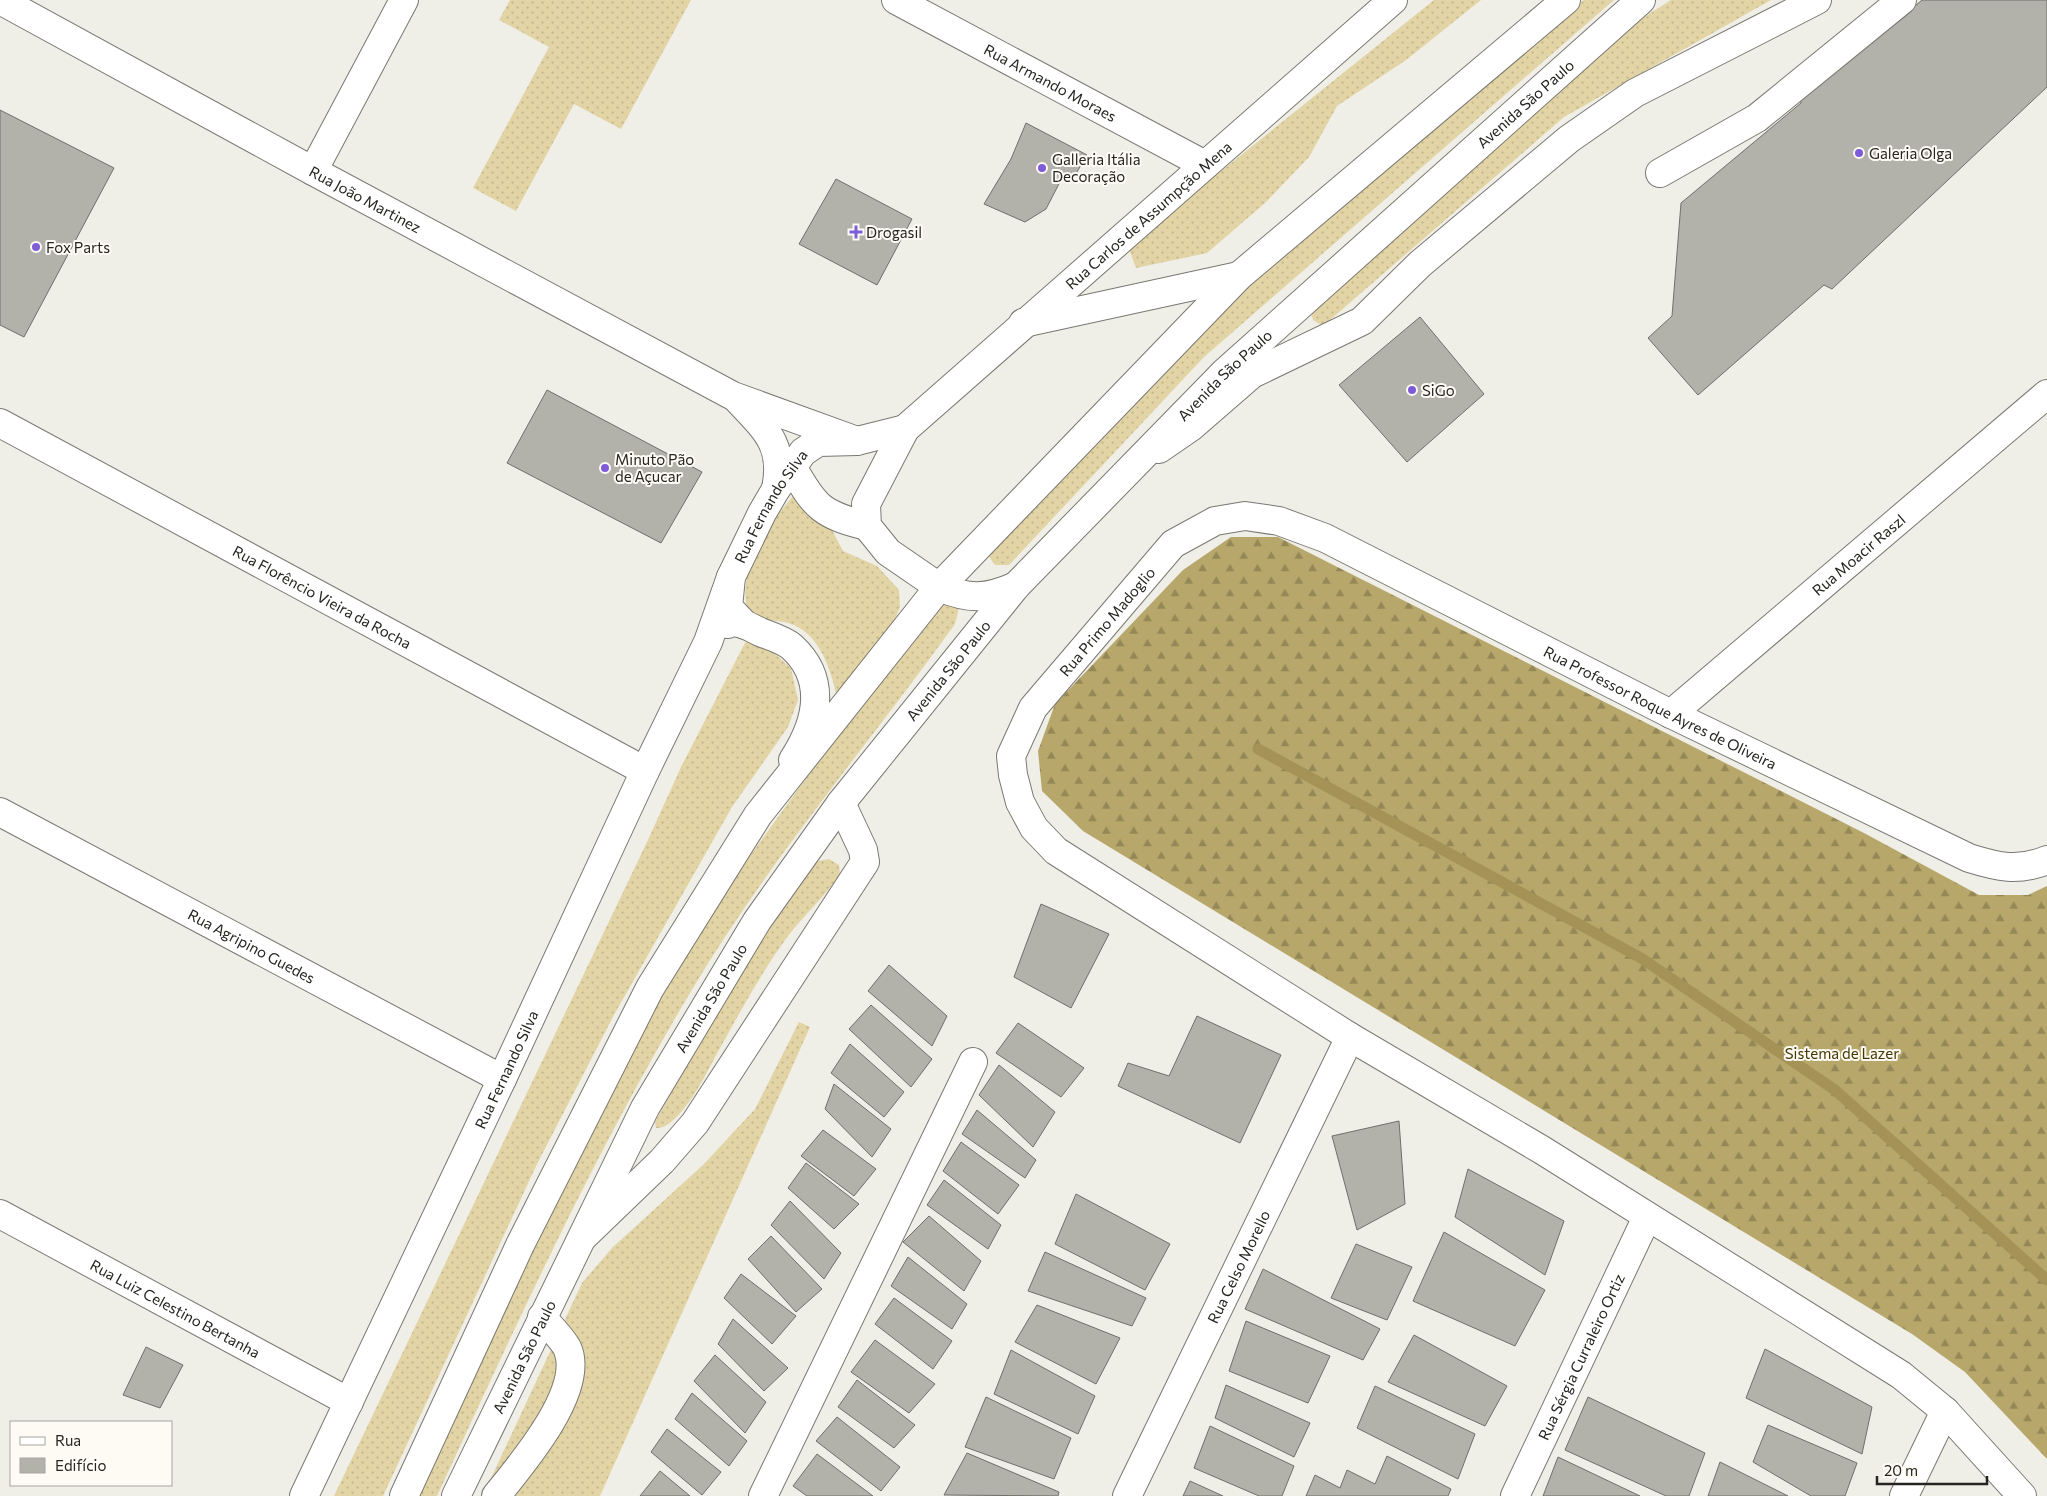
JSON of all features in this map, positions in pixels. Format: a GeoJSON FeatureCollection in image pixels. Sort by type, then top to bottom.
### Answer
{"type":"FeatureCollection","features":[{"type":"Feature","properties":{"kind":"street","name":"Rua João Martinez"},"geometry":{"type":"LineString","coordinates":[[0,0],[313,171],[733,396],[858,441]]}},
{"type":"Feature","properties":{"kind":"street"},"geometry":{"type":"LineString","coordinates":[[313,171],[404,0]]}},
{"type":"Feature","properties":{"kind":"street","name":"Rua Armando Moraes"},"geometry":{"type":"LineString","coordinates":[[896,0],[1205,165]]}},
{"type":"Feature","properties":{"kind":"street","name":"Rua Carlos de Assumpção Mena"},"geometry":{"type":"LineString","coordinates":[[904,429],[1393,0]]}},
{"type":"Feature","properties":{"kind":"street"},"geometry":{"type":"LineString","coordinates":[[758,814],[939,587],[1239,276],[1566,0]]}},
{"type":"Feature","properties":{"kind":"street","name":"Avenida São Paulo"},"geometry":{"type":"LineString","coordinates":[[456,1496],[579,1240],[645,1108],[752,929],[840,803],[1016,586],[1224,374],[1641,0]]}},
{"type":"Feature","properties":{"kind":"street"},"geometry":{"type":"LineString","coordinates":[[1129,470],[1191,427],[1252,374],[1362,322],[1420,264],[1554,152],[1635,93],[1816,0]]}},
{"type":"Feature","properties":{"kind":"street"},"geometry":{"type":"LineString","coordinates":[[1660,173],[1757,118],[1902,0]]}},
{"type":"Feature","properties":{"kind":"street"},"geometry":{"type":"LineString","coordinates":[[1023,323],[1239,276]]}},
{"type":"Feature","properties":{"kind":"street","name":"Rua Moacir Raszl"},"geometry":{"type":"LineString","coordinates":[[1671,714],[2047,394]]}},
{"type":"Feature","properties":{"kind":"street","name":"Rua João Martinez"},"geometry":{"type":"LineString","coordinates":[[733,396],[764,427],[774,444],[780,467],[776,489]]}},
{"type":"Feature","properties":{"kind":"street","name":"Rua Florêncio Vieira da Rocha"},"geometry":{"type":"LineString","coordinates":[[0,423],[645,771]]}},
{"type":"Feature","properties":{"kind":"street"},"geometry":{"type":"LineString","coordinates":[[867,526],[866,504],[904,429]]}},
{"type":"Feature","properties":{"kind":"street"},"geometry":{"type":"LineString","coordinates":[[858,441],[904,429]]}},
{"type":"Feature","properties":{"kind":"street","name":"Rua Fernando Silva"},"geometry":{"type":"LineString","coordinates":[[304,1496],[502,1080],[645,771],[708,642],[731,577],[776,489],[803,452],[818,442],[858,441]]}},
{"type":"Feature","properties":{"kind":"street"},"geometry":{"type":"LineString","coordinates":[[793,468],[807,494],[824,511],[837,518],[867,526],[888,552],[939,587],[959,595],[975,597],[996,595],[1016,586]]}},
{"type":"Feature","properties":{"kind":"street","name":"Rua Primo Madoglio"},"geometry":{"type":"LineString","coordinates":[[1280,521],[1245,516],[1215,521],[1173,544],[1033,708],[1011,756],[1013,775],[1020,802],[1034,828],[1056,851],[1350,1037],[1542,1150],[1901,1375],[1945,1410],[2022,1496]]}},
{"type":"Feature","properties":{"kind":"street","name":"Rua Professor Roque Ayres de Oliveira"},"geometry":{"type":"LineString","coordinates":[[1280,521],[1325,538],[1671,714],[1969,858],[2000,867],[2032,866],[2047,860]]}},
{"type":"Feature","properties":{"kind":"street","name":"Rua Fernando Silva"},"geometry":{"type":"LineString","coordinates":[[731,577],[728,607],[746,625]]}},
{"type":"Feature","properties":{"kind":"street","name":"Rua Fernando Silva"},"geometry":{"type":"LineString","coordinates":[[708,642],[719,629],[731,622],[746,625]]}},
{"type":"Feature","properties":{"kind":"street"},"geometry":{"type":"LineString","coordinates":[[404,1496],[520,1246],[650,988],[797,753],[811,725],[816,693],[807,665],[791,646],[746,625]]}},
{"type":"Feature","properties":{"kind":"street"},"geometry":{"type":"LineString","coordinates":[[579,1240],[662,1161],[695,1123],[865,862],[863,850],[840,803]]}},
{"type":"Feature","properties":{"kind":"street","name":"Rua Agripino Guedes"},"geometry":{"type":"LineString","coordinates":[[0,812],[502,1080]]}},
{"type":"Feature","properties":{"kind":"street","name":"Rua Celso Morello"},"geometry":{"type":"LineString","coordinates":[[1128,1496],[1350,1037]]}},
{"type":"Feature","properties":{"kind":"street"},"geometry":{"type":"LineString","coordinates":[[763,1496],[973,1062]]}},
{"type":"Feature","properties":{"kind":"street","name":"Rua Luiz Celestino Bertanha"},"geometry":{"type":"LineString","coordinates":[[0,1214],[349,1402]]}},
{"type":"Feature","properties":{"kind":"street","name":"Rua Sérgia Curraleiro Ortiz"},"geometry":{"type":"LineString","coordinates":[[1515,1496],[1647,1217]]}},
{"type":"Feature","properties":{"kind":"street"},"geometry":{"type":"LineString","coordinates":[[496,1496],[537,1445],[570,1382],[568,1350],[542,1317]]}},
{"type":"Feature","properties":{"kind":"street"},"geometry":{"type":"LineString","coordinates":[[1904,1496],[1945,1410]]}},
{"type":"Feature","properties":{"kind":"shaded area"},"geometry":{"type":"Polygon","coordinates":[[[510,0],[691,0],[621,129],[574,104],[516,211],[473,188],[549,47],[499,20],[510,0]]]}},
{"type":"Feature","properties":{"kind":"shaded area"},"geometry":{"type":"Polygon","coordinates":[[[1434,0],[1481,0],[1406,60],[1337,106],[1309,157],[1265,203],[1207,253],[1136,268],[1128,246],[1434,0]]]}},
{"type":"Feature","properties":{"kind":"shaded area"},"geometry":{"type":"Polygon","coordinates":[[[1584,0],[1614,0],[1204,357],[1009,565],[995,565],[988,555],[1237,295],[1584,0]]]}},
{"type":"Feature","properties":{"kind":"shaded area"},"geometry":{"type":"Polygon","coordinates":[[[1671,0],[1771,0],[1564,117],[1323,326],[1313,320],[1311,312],[1627,28],[1671,0]]]}},
{"type":"Feature","properties":{"kind":"shaded area"},"geometry":{"type":"Polygon","coordinates":[[[797,492],[826,519],[843,551],[877,566],[899,590],[900,607],[893,625],[869,657],[836,693],[826,662],[815,642],[798,627],[766,619],[748,611],[745,596],[751,563],[758,547],[777,516],[797,492]]]}},
{"type":"Feature","properties":{"kind":"shaded area"},"geometry":{"type":"Polygon","coordinates":[[[947,599],[959,607],[955,624],[816,808],[749,901],[717,949],[652,1058],[556,1244],[437,1496],[414,1496],[571,1167],[647,1021],[732,881],[799,788],[927,619],[947,599]]]}},
{"type":"Feature","properties":{"kind":"shaded area"},"geometry":{"type":"Polygon","coordinates":[[[746,641],[767,647],[791,668],[798,700],[788,727],[732,807],[615,1013],[536,1166],[383,1496],[334,1496],[648,840],[681,767],[746,641]]]}},
{"type":"Feature","properties":{"kind":"shaded area"},"geometry":{"type":"Polygon","coordinates":[[[829,859],[839,865],[840,875],[794,928],[778,950],[750,995],[705,1076],[682,1111],[664,1126],[656,1128],[655,1122],[710,1024],[766,934],[818,861],[829,859]]]}},
{"type":"Feature","properties":{"kind":"shaded area"},"geometry":{"type":"Polygon","coordinates":[[[799,1022],[810,1027],[600,1496],[506,1496],[487,1487],[582,1283],[612,1248],[704,1164],[755,1109],[799,1022]]]}},
{"type":"Feature","properties":{"kind":"green space","name":"Sistema de Lazer"},"geometry":{"type":"Polygon","coordinates":[[[1231,537],[1278,537],[1864,833],[1979,895],[2028,895],[2047,886],[2047,1459],[1965,1372],[1912,1334],[1083,831],[1042,791],[1038,751],[1055,704],[1183,570],[1231,537]]]}},
{"type":"Feature","properties":{"kind":"building","name":"Galeria Olga"},"geometry":{"type":"Polygon","coordinates":[[[1922,0],[2047,0],[2047,87],[1832,289],[1824,285],[1698,395],[1648,338],[1672,316],[1681,203],[1801,103],[1800,94],[1870,44],[1922,0]]]}},
{"type":"Feature","properties":{"kind":"building","name":"Fox Parts"},"geometry":{"type":"Polygon","coordinates":[[[0,110],[114,168],[24,337],[0,325],[0,110]]]}},
{"type":"Feature","properties":{"kind":"building","name":"Galleria Itália Decoração"},"geometry":{"type":"Polygon","coordinates":[[[1026,123],[1087,155],[1074,177],[1061,180],[1046,209],[1025,222],[984,204],[1011,159],[1026,123]]]}},
{"type":"Feature","properties":{"kind":"building","name":"Drogasil"},"geometry":{"type":"Polygon","coordinates":[[[836,179],[912,219],[877,285],[799,244],[836,179]]]}},
{"type":"Feature","properties":{"kind":"building","name":"SiGo"},"geometry":{"type":"Polygon","coordinates":[[[1420,317],[1484,394],[1407,462],[1339,385],[1420,317]]]}},
{"type":"Feature","properties":{"kind":"building","name":"Minuto Pão de Açucar"},"geometry":{"type":"Polygon","coordinates":[[[547,390],[702,472],[661,543],[507,463],[547,390]]]}},
{"type":"Feature","properties":{"kind":"building"},"geometry":{"type":"Polygon","coordinates":[[[1041,904],[1109,934],[1071,1008],[1014,977],[1041,904]]]}},
{"type":"Feature","properties":{"kind":"building"},"geometry":{"type":"Polygon","coordinates":[[[889,965],[947,1016],[932,1046],[868,991],[889,965]]]}},
{"type":"Feature","properties":{"kind":"building"},"geometry":{"type":"Polygon","coordinates":[[[871,1005],[932,1059],[911,1087],[849,1029],[871,1005]]]}},
{"type":"Feature","properties":{"kind":"building"},"geometry":{"type":"Polygon","coordinates":[[[1197,1016],[1281,1055],[1240,1143],[1118,1086],[1128,1063],[1169,1076],[1197,1016]]]}},
{"type":"Feature","properties":{"kind":"building"},"geometry":{"type":"Polygon","coordinates":[[[1018,1023],[1084,1068],[1061,1097],[996,1053],[1018,1023]]]}},
{"type":"Feature","properties":{"kind":"building"},"geometry":{"type":"Polygon","coordinates":[[[850,1044],[904,1092],[884,1117],[831,1073],[850,1044]]]}},
{"type":"Feature","properties":{"kind":"building"},"geometry":{"type":"Polygon","coordinates":[[[999,1065],[1055,1112],[1033,1147],[979,1095],[999,1065]]]}},
{"type":"Feature","properties":{"kind":"building"},"geometry":{"type":"Polygon","coordinates":[[[834,1084],[891,1129],[872,1157],[825,1109],[834,1084]]]}},
{"type":"Feature","properties":{"kind":"building"},"geometry":{"type":"Polygon","coordinates":[[[977,1110],[1036,1160],[1025,1178],[962,1134],[977,1110]]]}},
{"type":"Feature","properties":{"kind":"building"},"geometry":{"type":"Polygon","coordinates":[[[1399,1121],[1405,1204],[1357,1230],[1332,1136],[1399,1121]]]}},
{"type":"Feature","properties":{"kind":"building"},"geometry":{"type":"Polygon","coordinates":[[[823,1130],[876,1169],[854,1196],[801,1156],[823,1130]]]}},
{"type":"Feature","properties":{"kind":"building"},"geometry":{"type":"Polygon","coordinates":[[[961,1142],[1019,1185],[998,1214],[943,1171],[961,1142]]]}},
{"type":"Feature","properties":{"kind":"building"},"geometry":{"type":"Polygon","coordinates":[[[806,1163],[859,1204],[834,1229],[788,1188],[806,1163]]]}},
{"type":"Feature","properties":{"kind":"building"},"geometry":{"type":"Polygon","coordinates":[[[1468,1169],[1564,1221],[1545,1275],[1455,1217],[1468,1169]]]}},
{"type":"Feature","properties":{"kind":"building"},"geometry":{"type":"Polygon","coordinates":[[[944,1180],[1001,1225],[988,1249],[927,1205],[944,1180]]]}},
{"type":"Feature","properties":{"kind":"building"},"geometry":{"type":"Polygon","coordinates":[[[1076,1194],[1170,1244],[1145,1290],[1055,1244],[1076,1194]]]}},
{"type":"Feature","properties":{"kind":"building"},"geometry":{"type":"Polygon","coordinates":[[[790,1201],[841,1253],[824,1279],[771,1225],[790,1201]]]}},
{"type":"Feature","properties":{"kind":"building"},"geometry":{"type":"Polygon","coordinates":[[[929,1216],[981,1261],[964,1291],[903,1242],[929,1216]]]}},
{"type":"Feature","properties":{"kind":"building"},"geometry":{"type":"Polygon","coordinates":[[[1444,1232],[1545,1290],[1515,1346],[1413,1301],[1444,1232]]]}},
{"type":"Feature","properties":{"kind":"building"},"geometry":{"type":"Polygon","coordinates":[[[771,1236],[822,1289],[796,1312],[748,1259],[771,1236]]]}},
{"type":"Feature","properties":{"kind":"building"},"geometry":{"type":"Polygon","coordinates":[[[1356,1244],[1412,1267],[1387,1320],[1331,1298],[1356,1244]]]}},
{"type":"Feature","properties":{"kind":"building"},"geometry":{"type":"Polygon","coordinates":[[[1045,1252],[1146,1298],[1132,1326],[1028,1291],[1045,1252]]]}},
{"type":"Feature","properties":{"kind":"building"},"geometry":{"type":"Polygon","coordinates":[[[908,1257],[967,1304],[952,1329],[891,1286],[908,1257]]]}},
{"type":"Feature","properties":{"kind":"building"},"geometry":{"type":"Polygon","coordinates":[[[1263,1269],[1380,1329],[1363,1360],[1245,1309],[1263,1269]]]}},
{"type":"Feature","properties":{"kind":"building"},"geometry":{"type":"Polygon","coordinates":[[[741,1274],[796,1316],[772,1344],[724,1298],[741,1274]]]}},
{"type":"Feature","properties":{"kind":"building"},"geometry":{"type":"Polygon","coordinates":[[[894,1298],[952,1341],[933,1369],[875,1324],[894,1298]]]}},
{"type":"Feature","properties":{"kind":"building"},"geometry":{"type":"Polygon","coordinates":[[[1037,1305],[1120,1338],[1096,1384],[1015,1342],[1037,1305]]]}},
{"type":"Feature","properties":{"kind":"building"},"geometry":{"type":"Polygon","coordinates":[[[733,1319],[788,1368],[764,1391],[718,1344],[733,1319]]]}},
{"type":"Feature","properties":{"kind":"building"},"geometry":{"type":"Polygon","coordinates":[[[1246,1321],[1330,1356],[1308,1403],[1229,1371],[1246,1321]]]}},
{"type":"Feature","properties":{"kind":"building"},"geometry":{"type":"Polygon","coordinates":[[[1414,1335],[1507,1386],[1485,1426],[1388,1382],[1414,1335]]]}},
{"type":"Feature","properties":{"kind":"building"},"geometry":{"type":"Polygon","coordinates":[[[875,1340],[935,1384],[909,1413],[851,1372],[875,1340]]]}},
{"type":"Feature","properties":{"kind":"building"},"geometry":{"type":"Polygon","coordinates":[[[146,1347],[183,1365],[160,1408],[123,1395],[146,1347]]]}},
{"type":"Feature","properties":{"kind":"building"},"geometry":{"type":"Polygon","coordinates":[[[1765,1349],[1872,1407],[1862,1454],[1746,1398],[1765,1349]]]}},
{"type":"Feature","properties":{"kind":"building"},"geometry":{"type":"Polygon","coordinates":[[[1011,1350],[1095,1396],[1078,1434],[994,1394],[1011,1350]]]}},
{"type":"Feature","properties":{"kind":"building"},"geometry":{"type":"Polygon","coordinates":[[[715,1355],[766,1402],[745,1433],[694,1381],[715,1355]]]}},
{"type":"Feature","properties":{"kind":"building"},"geometry":{"type":"Polygon","coordinates":[[[857,1380],[915,1425],[894,1448],[838,1407],[857,1380]]]}},
{"type":"Feature","properties":{"kind":"building"},"geometry":{"type":"Polygon","coordinates":[[[1226,1385],[1310,1423],[1294,1457],[1215,1418],[1226,1385]]]}},
{"type":"Feature","properties":{"kind":"building"},"geometry":{"type":"Polygon","coordinates":[[[1375,1386],[1475,1434],[1458,1479],[1357,1428],[1375,1386]]]}},
{"type":"Feature","properties":{"kind":"building"},"geometry":{"type":"Polygon","coordinates":[[[692,1393],[747,1441],[729,1466],[675,1419],[692,1393]]]}},
{"type":"Feature","properties":{"kind":"building"},"geometry":{"type":"Polygon","coordinates":[[[986,1397],[1071,1438],[1054,1479],[965,1447],[986,1397]]]}},
{"type":"Feature","properties":{"kind":"building"},"geometry":{"type":"Polygon","coordinates":[[[1588,1397],[1705,1453],[1689,1496],[1666,1496],[1565,1450],[1588,1397]]]}},
{"type":"Feature","properties":{"kind":"building"},"geometry":{"type":"Polygon","coordinates":[[[837,1417],[900,1467],[881,1491],[816,1441],[837,1417]]]}},
{"type":"Feature","properties":{"kind":"building"},"geometry":{"type":"Polygon","coordinates":[[[1768,1425],[1857,1463],[1845,1496],[1811,1496],[1753,1462],[1768,1425]]]}},
{"type":"Feature","properties":{"kind":"building"},"geometry":{"type":"Polygon","coordinates":[[[1210,1426],[1294,1466],[1282,1496],[1259,1496],[1194,1468],[1210,1426]]]}},
{"type":"Feature","properties":{"kind":"building"},"geometry":{"type":"Polygon","coordinates":[[[667,1429],[721,1472],[702,1495],[651,1452],[667,1429]]]}},
{"type":"Feature","properties":{"kind":"building"},"geometry":{"type":"Polygon","coordinates":[[[967,1453],[1059,1492],[1058,1496],[944,1495],[967,1453]]]}},
{"type":"Feature","properties":{"kind":"building"},"geometry":{"type":"Polygon","coordinates":[[[817,1454],[873,1496],[807,1496],[793,1486],[817,1454]]]}},
{"type":"Feature","properties":{"kind":"building"},"geometry":{"type":"Polygon","coordinates":[[[1387,1456],[1451,1489],[1448,1496],[1306,1496],[1315,1475],[1340,1488],[1347,1470],[1375,1484],[1387,1456]]]}},
{"type":"Feature","properties":{"kind":"building"},"geometry":{"type":"Polygon","coordinates":[[[1558,1457],[1640,1496],[1543,1496],[1558,1457]]]}},
{"type":"Feature","properties":{"kind":"building"},"geometry":{"type":"Polygon","coordinates":[[[1720,1462],[1788,1496],[1708,1496],[1720,1462]]]}},
{"type":"Feature","properties":{"kind":"building"},"geometry":{"type":"Polygon","coordinates":[[[660,1471],[690,1496],[640,1496],[660,1471]]]}},
{"type":"Feature","properties":{"kind":"building"},"geometry":{"type":"Polygon","coordinates":[[[1190,1481],[1223,1496],[1183,1496],[1190,1481]]]}},
{"type":"Feature","properties":{"kind":"waterway"},"geometry":{"type":"LineString","coordinates":[[1258,749],[1641,958],[1835,1090],[2047,1280]]}},
{"type":"Feature","properties":{"kind":"place","name":"Galeria Olga"},"geometry":{"type":"Point","coordinates":[1859,153]}},
{"type":"Feature","properties":{"kind":"place","name":"Galleria Itália Decoração"},"geometry":{"type":"Point","coordinates":[1042,168]}},
{"type":"Feature","properties":{"kind":"place","name":"Drogasil"},"geometry":{"type":"Point","coordinates":[856,232]}},
{"type":"Feature","properties":{"kind":"place","name":"Fox Parts"},"geometry":{"type":"Point","coordinates":[36,247]}},
{"type":"Feature","properties":{"kind":"place","name":"SiGo"},"geometry":{"type":"Point","coordinates":[1412,390]}},
{"type":"Feature","properties":{"kind":"place","name":"Minuto Pão de Açucar"},"geometry":{"type":"Point","coordinates":[605,468]}}]}
